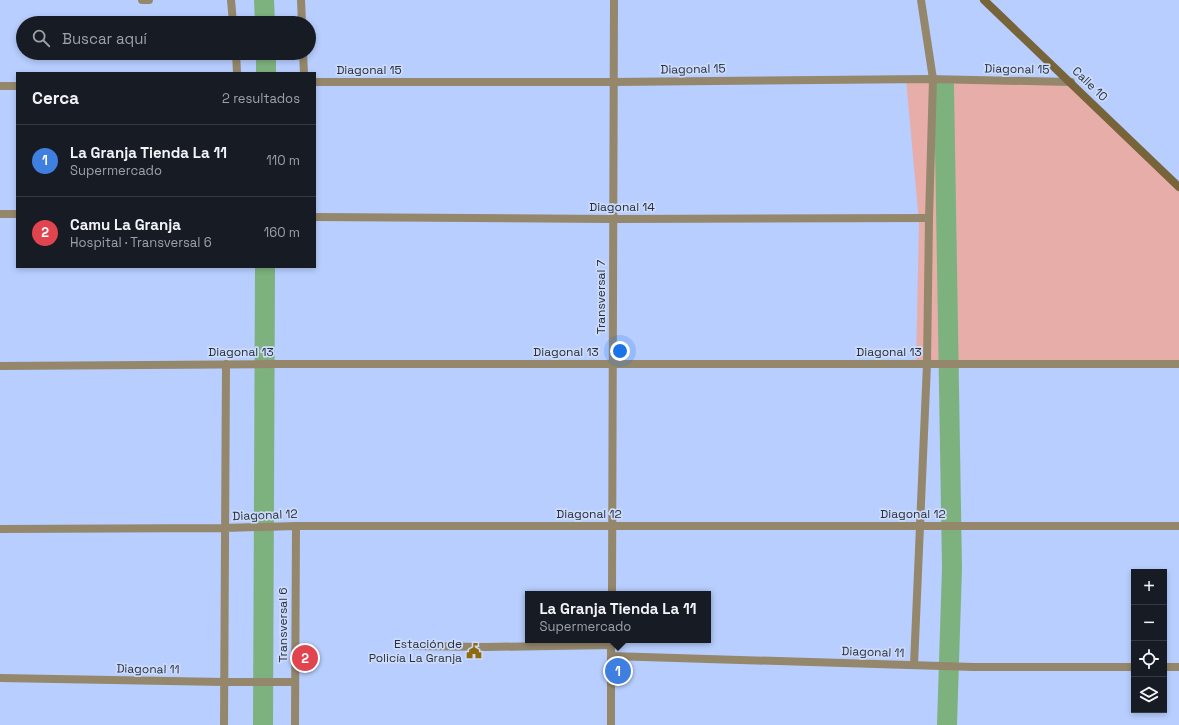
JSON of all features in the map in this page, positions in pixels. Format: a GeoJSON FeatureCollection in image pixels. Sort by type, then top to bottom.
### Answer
{"type":"FeatureCollection","features":[{"type":"Feature","properties":{"kind":"street"},"geometry":{"type":"LineString","coordinates":[[142,0],[149,0]]}},
{"type":"Feature","properties":{"kind":"street"},"geometry":{"type":"LineString","coordinates":[[231,0],[232,16]]}},
{"type":"Feature","properties":{"kind":"street"},"geometry":{"type":"LineString","coordinates":[[301,0],[302,16]]}},
{"type":"Feature","properties":{"kind":"street","name":"Transversal 7"},"geometry":{"type":"LineString","coordinates":[[612,591],[614,0]]}},
{"type":"Feature","properties":{"kind":"street"},"geometry":{"type":"LineString","coordinates":[[914,665],[927,364],[933,79],[921,0]]}},
{"type":"Feature","properties":{"kind":"street","name":"Calle 10"},"geometry":{"type":"LineString","coordinates":[[984,0],[1179,187]]}},
{"type":"Feature","properties":{"kind":"street"},"geometry":{"type":"LineString","coordinates":[[237,60],[238,72]]}},
{"type":"Feature","properties":{"kind":"street"},"geometry":{"type":"LineString","coordinates":[[303,60],[304,72]]}},
{"type":"Feature","properties":{"kind":"street","name":"Diagonal 15"},"geometry":{"type":"LineString","coordinates":[[316,82],[614,82],[933,79],[1071,82]]}},
{"type":"Feature","properties":{"kind":"street"},"geometry":{"type":"LineString","coordinates":[[0,86],[16,86]]}},
{"type":"Feature","properties":{"kind":"street"},"geometry":{"type":"LineString","coordinates":[[0,214],[16,214]]}},
{"type":"Feature","properties":{"kind":"street","name":"Diagonal 14"},"geometry":{"type":"LineString","coordinates":[[316,216],[614,219],[929,218]]}},
{"type":"Feature","properties":{"kind":"street"},"geometry":{"type":"LineString","coordinates":[[224,725],[226,364]]}},
{"type":"Feature","properties":{"kind":"street","name":"Diagonal 13"},"geometry":{"type":"LineString","coordinates":[[0,366],[226,364],[1179,364]]}},
{"type":"Feature","properties":{"kind":"street","name":"Diagonal 12"},"geometry":{"type":"LineString","coordinates":[[0,529],[238,528],[274,526],[1179,526]]}},
{"type":"Feature","properties":{"kind":"street","name":"Transversal 6"},"geometry":{"type":"LineString","coordinates":[[295,725],[296,526]]}},
{"type":"Feature","properties":{"kind":"street"},"geometry":{"type":"LineString","coordinates":[[414,646],[486,647],[586,643]]}},
{"type":"Feature","properties":{"kind":"street"},"geometry":{"type":"LineString","coordinates":[[611,643],[611,725]]}},
{"type":"Feature","properties":{"kind":"street","name":"Diagonal 11"},"geometry":{"type":"LineString","coordinates":[[611,656],[974,667],[1131,667]]}},
{"type":"Feature","properties":{"kind":"street"},"geometry":{"type":"LineString","coordinates":[[1167,667],[1179,667]]}},
{"type":"Feature","properties":{"kind":"street","name":"Diagonal 11"},"geometry":{"type":"LineString","coordinates":[[0,678],[295,682]]}},
{"type":"Feature","properties":{"kind":"shaded area"},"geometry":{"type":"Polygon","coordinates":[[[906,79],[1071,82],[1179,187],[1179,364],[916,364],[919,223],[906,79]]]}},
{"type":"Feature","properties":{"kind":"waterway"},"geometry":{"type":"LineString","coordinates":[[264,0],[265,16]]}},
{"type":"Feature","properties":{"kind":"waterway"},"geometry":{"type":"LineString","coordinates":[[266,60],[266,72]]}},
{"type":"Feature","properties":{"kind":"waterway"},"geometry":{"type":"LineString","coordinates":[[944,86],[952,568],[947,725]]}},
{"type":"Feature","properties":{"kind":"waterway"},"geometry":{"type":"LineString","coordinates":[[263,725],[265,268]]}},
{"type":"Feature","properties":{"kind":"place","name":"Estación de Policía La Granja"},"geometry":{"type":"Point","coordinates":[474,651]}},
{"type":"Feature","properties":{"kind":"place","name":"Camu La Granja"},"geometry":{"type":"Point","coordinates":[305,658]}},
{"type":"Feature","properties":{"kind":"place","name":"La Granja Tienda La 11"},"geometry":{"type":"Point","coordinates":[618,671]}}]}
